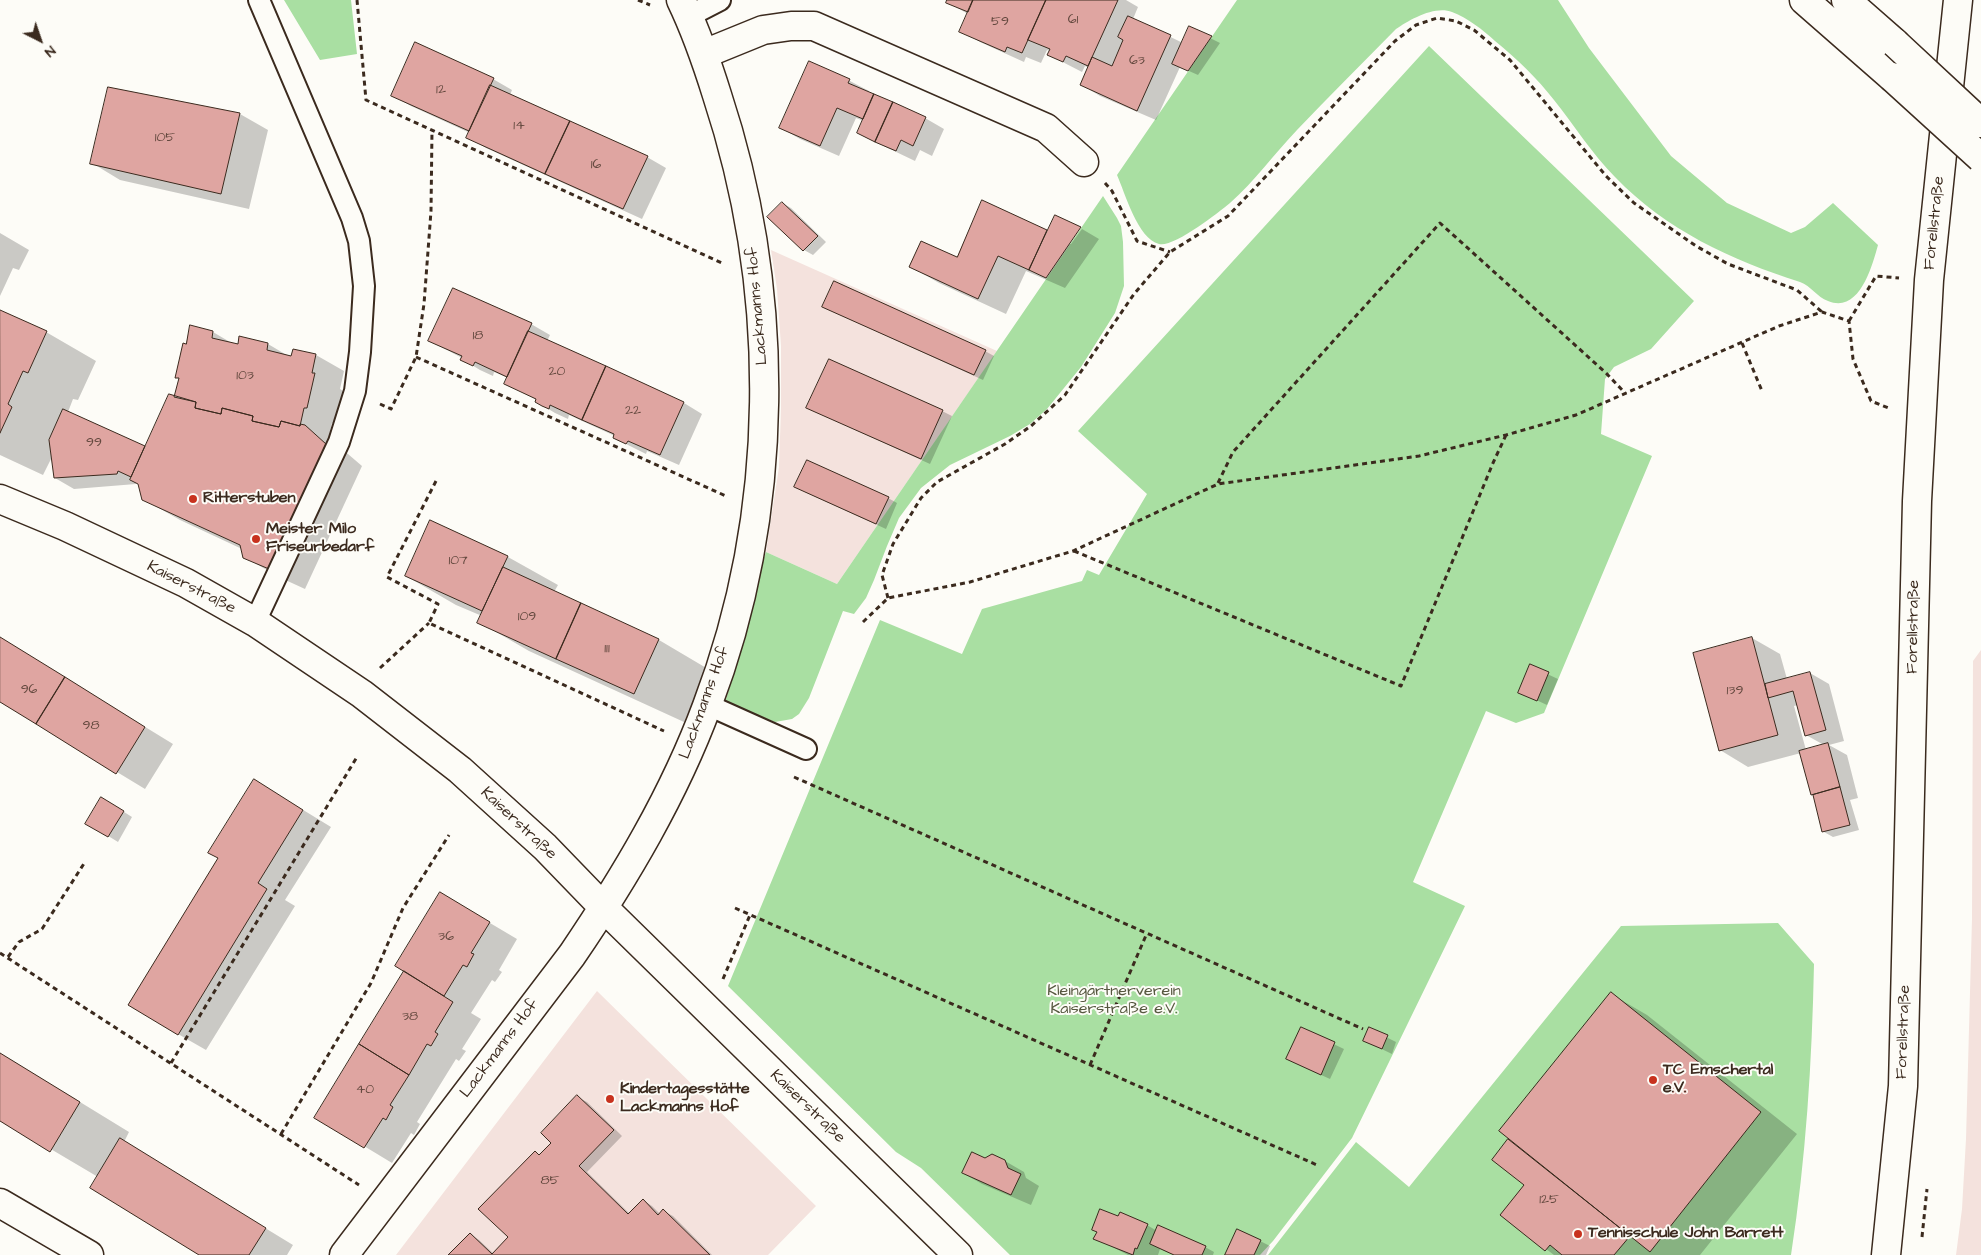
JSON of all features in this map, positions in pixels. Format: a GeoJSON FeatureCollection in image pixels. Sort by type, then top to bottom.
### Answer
{"type":"FeatureCollection","features":[{"type":"Feature","properties":{"kind":"main road"},"geometry":{"type":"LineString","coordinates":[[1804,0],[1981,158]]}},
{"type":"Feature","properties":{"kind":"main road"},"geometry":{"type":"LineString","coordinates":[[1846,0],[1981,123]]}},
{"type":"Feature","properties":{"kind":"main road","name":"Forellstraße"},"geometry":{"type":"LineString","coordinates":[[1886,1255],[1903,1086],[1917,501],[1929,280],[1958,0]]}},
{"type":"Feature","properties":{"kind":"main road","name":"Lackmanns Hof"},"geometry":{"type":"LineString","coordinates":[[344,1255],[572,955],[604,908],[654,824],[692,744],[708,705],[725,654],[750,547],[757,503],[764,427],[763,326],[759,281],[736,156],[704,54],[685,8]]}},
{"type":"Feature","properties":{"kind":"main road"},"geometry":{"type":"LineString","coordinates":[[704,54],[763,30],[791,26],[814,26],[1046,128],[1084,162]]}},
{"type":"Feature","properties":{"kind":"main road","name":"Kaiserstraße"},"geometry":{"type":"LineString","coordinates":[[0,499],[65,526],[186,583],[256,622],[362,694],[460,770],[545,847],[604,908],[958,1255]]}},
{"type":"Feature","properties":{"kind":"main road"},"geometry":{"type":"LineString","coordinates":[[0,1203],[89,1255]]}},
{"type":"Feature","properties":{"kind":"lane"},"geometry":{"type":"LineString","coordinates":[[256,622],[339,442],[355,391],[360,352],[364,286],[359,241],[352,218],[259,0]]}},
{"type":"Feature","properties":{"kind":"lane","name":"Lackmanns Hof"},"geometry":{"type":"LineString","coordinates":[[685,8],[720,0]]}},
{"type":"Feature","properties":{"kind":"lane"},"geometry":{"type":"LineString","coordinates":[[708,705],[806,749]]}},
{"type":"Feature","properties":{"kind":"path"},"geometry":{"type":"LineString","coordinates":[[357,0],[366,100],[759,281]]}},
{"type":"Feature","properties":{"kind":"path"},"geometry":{"type":"LineString","coordinates":[[888,598],[882,575],[893,544],[921,498],[944,478],[1005,444],[1031,426],[1065,395],[1134,294],[1170,252],[1228,216],[1394,41],[1416,25],[1437,18],[1456,21],[1474,30],[1510,60],[1606,176],[1634,203],[1696,246],[1728,264],[1797,290],[1822,312],[1850,321]]}},
{"type":"Feature","properties":{"kind":"path"},"geometry":{"type":"LineString","coordinates":[[355,391],[391,409],[416,357],[424,304],[431,211],[432,130]]}},
{"type":"Feature","properties":{"kind":"path"},"geometry":{"type":"LineString","coordinates":[[1084,162],[1112,191],[1136,241],[1170,252]]}},
{"type":"Feature","properties":{"kind":"path"},"geometry":{"type":"LineString","coordinates":[[1218,484],[1233,452],[1440,223],[1606,373],[1626,394]]}},
{"type":"Feature","properties":{"kind":"path"},"geometry":{"type":"LineString","coordinates":[[1922,422],[1871,401],[1853,359],[1850,321],[1876,276],[1929,280]]}},
{"type":"Feature","properties":{"kind":"path"},"geometry":{"type":"LineString","coordinates":[[863,622],[888,598],[970,582],[1073,551],[1218,484],[1419,456],[1506,435],[1576,415],[1780,326],[1822,312]]}},
{"type":"Feature","properties":{"kind":"path"},"geometry":{"type":"LineString","coordinates":[[1742,343],[1762,391]]}},
{"type":"Feature","properties":{"kind":"path"},"geometry":{"type":"LineString","coordinates":[[416,357],[727,497],[757,503]]}},
{"type":"Feature","properties":{"kind":"path"},"geometry":{"type":"LineString","coordinates":[[1073,551],[1401,686],[1492,463],[1506,435]]}},
{"type":"Feature","properties":{"kind":"path"},"geometry":{"type":"LineString","coordinates":[[362,694],[380,668],[429,623],[438,604],[387,577],[436,481]]}},
{"type":"Feature","properties":{"kind":"path"},"geometry":{"type":"LineString","coordinates":[[429,623],[692,744]]}},
{"type":"Feature","properties":{"kind":"path"},"geometry":{"type":"LineString","coordinates":[[172,1063],[357,757]]}},
{"type":"Feature","properties":{"kind":"path"},"geometry":{"type":"LineString","coordinates":[[794,777],[1363,1029]]}},
{"type":"Feature","properties":{"kind":"path"},"geometry":{"type":"LineString","coordinates":[[281,1134],[371,983],[403,908],[449,835]]}},
{"type":"Feature","properties":{"kind":"path"},"geometry":{"type":"LineString","coordinates":[[8,957],[19,942],[42,929],[84,862]]}},
{"type":"Feature","properties":{"kind":"path"},"geometry":{"type":"LineString","coordinates":[[735,908],[1317,1165]]}},
{"type":"Feature","properties":{"kind":"path"},"geometry":{"type":"LineString","coordinates":[[701,1003],[722,981],[750,916]]}},
{"type":"Feature","properties":{"kind":"path"},"geometry":{"type":"LineString","coordinates":[[1090,1065],[1147,933]]}},
{"type":"Feature","properties":{"kind":"path"},"geometry":{"type":"LineString","coordinates":[[0,953],[384,1202]]}},
{"type":"Feature","properties":{"kind":"shaded area"},"geometry":{"type":"Polygon","coordinates":[[[771,250],[997,351],[837,584],[766,552],[779,467],[781,408],[781,346],[777,289],[771,250]]]}},
{"type":"Feature","properties":{"kind":"shaded area"},"geometry":{"type":"Polygon","coordinates":[[[1981,650],[1981,1255],[1956,1255],[1962,1209],[1966,1139],[1972,919],[1973,661],[1981,650]]]}},
{"type":"Feature","properties":{"kind":"shaded area","name":"Kindertagesstätte Lackmanns Hof"},"geometry":{"type":"Polygon","coordinates":[[[597,991],[816,1206],[768,1255],[396,1255],[597,991]]]}},
{"type":"Feature","properties":{"kind":"green space"},"geometry":{"type":"Polygon","coordinates":[[[284,0],[351,0],[357,54],[320,60],[284,0]]]}},
{"type":"Feature","properties":{"kind":"green space"},"geometry":{"type":"Polygon","coordinates":[[[1237,0],[1558,0],[1589,48],[1671,156],[1727,203],[1791,233],[1805,227],[1833,203],[1878,245],[1868,276],[1856,295],[1848,301],[1839,303],[1828,301],[1804,284],[1749,264],[1678,228],[1635,196],[1615,177],[1534,76],[1475,25],[1445,10],[1422,14],[1396,29],[1309,117],[1248,186],[1230,203],[1174,241],[1159,244],[1151,240],[1139,225],[1117,175],[1237,0]]]}},
{"type":"Feature","properties":{"kind":"green space","name":"Kleingärtnerverein Kaiserstraße e.V."},"geometry":{"type":"Polygon","coordinates":[[[1429,46],[1694,301],[1651,349],[1614,367],[1605,379],[1601,434],[1652,456],[1544,713],[1516,723],[1486,711],[1413,882],[1465,906],[1352,1138],[1273,1241],[1260,1255],[1010,1255],[921,1168],[896,1152],[728,986],[880,620],[962,654],[982,609],[1082,581],[1087,570],[1099,575],[1147,494],[1078,431],[1429,46]]]}},
{"type":"Feature","properties":{"kind":"green space"},"geometry":{"type":"Polygon","coordinates":[[[1103,196],[1121,226],[1124,286],[1115,313],[1081,367],[1047,409],[1030,424],[1010,436],[950,465],[921,488],[899,518],[866,598],[854,614],[843,611],[809,698],[799,714],[792,719],[775,722],[725,702],[745,639],[760,569],[766,552],[837,584],[1103,196]]]}},
{"type":"Feature","properties":{"kind":"green space","name":"TC Emschertal e.V."},"geometry":{"type":"Polygon","coordinates":[[[1778,923],[1814,964],[1807,1110],[1801,1182],[1791,1255],[1268,1255],[1356,1142],[1409,1187],[1621,926],[1778,923]]]}},
{"type":"Feature","properties":{"kind":"building"},"geometry":{"type":"Polygon","coordinates":[[[947,0],[973,0],[968,12],[946,3],[947,0]]]}},
{"type":"Feature","properties":{"kind":"building"},"geometry":{"type":"Polygon","coordinates":[[[973,0],[1046,0],[1022,53],[1007,47],[1005,52],[959,32],[973,0]]]}},
{"type":"Feature","properties":{"kind":"building"},"geometry":{"type":"Polygon","coordinates":[[[1046,0],[1118,0],[1088,66],[1066,56],[1063,62],[1047,55],[1050,49],[1028,40],[1046,0]]]}},
{"type":"Feature","properties":{"kind":"building"},"geometry":{"type":"Polygon","coordinates":[[[1128,16],[1171,35],[1137,111],[1080,85],[1092,57],[1112,66],[1123,40],[1118,37],[1128,16]]]}},
{"type":"Feature","properties":{"kind":"building"},"geometry":{"type":"Polygon","coordinates":[[[1189,26],[1212,36],[1188,71],[1172,64],[1189,26]]]}},
{"type":"Feature","properties":{"kind":"building"},"geometry":{"type":"Polygon","coordinates":[[[415,42],[494,78],[469,131],[391,96],[415,42]]]}},
{"type":"Feature","properties":{"kind":"building"},"geometry":{"type":"Polygon","coordinates":[[[809,61],[850,79],[848,83],[874,94],[863,119],[837,108],[820,146],[779,128],[809,61]]]}},
{"type":"Feature","properties":{"kind":"building"},"geometry":{"type":"Polygon","coordinates":[[[490,85],[570,121],[545,174],[466,138],[490,85]]]}},
{"type":"Feature","properties":{"kind":"building"},"geometry":{"type":"Polygon","coordinates":[[[108,87],[240,113],[221,194],[90,164],[108,87]]]}},
{"type":"Feature","properties":{"kind":"building"},"geometry":{"type":"Polygon","coordinates":[[[874,94],[893,102],[875,142],[857,133],[874,94]]]}},
{"type":"Feature","properties":{"kind":"building"},"geometry":{"type":"Polygon","coordinates":[[[893,102],[926,117],[913,146],[901,140],[896,151],[875,142],[893,102]]]}},
{"type":"Feature","properties":{"kind":"building"},"geometry":{"type":"Polygon","coordinates":[[[570,121],[648,156],[623,209],[545,174],[570,121]]]}},
{"type":"Feature","properties":{"kind":"building"},"geometry":{"type":"Polygon","coordinates":[[[982,200],[1047,230],[1029,270],[998,256],[978,299],[909,267],[921,241],[957,257],[982,200]]]}},
{"type":"Feature","properties":{"kind":"building"},"geometry":{"type":"Polygon","coordinates":[[[782,202],[818,236],[803,251],[767,217],[782,202]]]}},
{"type":"Feature","properties":{"kind":"building"},"geometry":{"type":"Polygon","coordinates":[[[1055,215],[1081,227],[1046,278],[1029,270],[1055,215]]]}},
{"type":"Feature","properties":{"kind":"building"},"geometry":{"type":"Polygon","coordinates":[[[834,281],[986,350],[974,375],[822,307],[834,281]]]}},
{"type":"Feature","properties":{"kind":"building"},"geometry":{"type":"Polygon","coordinates":[[[453,288],[532,323],[507,377],[475,362],[473,366],[460,360],[462,356],[428,341],[453,288]]]}},
{"type":"Feature","properties":{"kind":"building"},"geometry":{"type":"Polygon","coordinates":[[[0,310],[47,331],[28,373],[23,371],[8,404],[12,407],[0,433],[0,310]]]}},
{"type":"Feature","properties":{"kind":"building"},"geometry":{"type":"Polygon","coordinates":[[[190,325],[213,331],[212,338],[238,344],[239,336],[268,343],[267,350],[291,356],[293,349],[316,354],[312,373],[315,373],[307,408],[304,408],[300,426],[281,421],[279,427],[252,421],[253,416],[222,408],[221,414],[195,408],[196,402],[174,397],[179,378],[175,378],[183,343],[186,344],[190,325]]]}},
{"type":"Feature","properties":{"kind":"building"},"geometry":{"type":"Polygon","coordinates":[[[528,331],[606,366],[582,420],[550,405],[549,409],[542,406],[535,402],[536,399],[504,384],[528,331]]]}},
{"type":"Feature","properties":{"kind":"building"},"geometry":{"type":"Polygon","coordinates":[[[829,359],[943,410],[921,459],[806,408],[829,359]]]}},
{"type":"Feature","properties":{"kind":"building"},"geometry":{"type":"Polygon","coordinates":[[[606,366],[684,402],[660,455],[628,441],[626,444],[613,438],[614,434],[582,420],[606,366]]]}},
{"type":"Feature","properties":{"kind":"building"},"geometry":{"type":"Polygon","coordinates":[[[169,394],[196,402],[195,408],[221,414],[222,408],[253,416],[252,421],[279,427],[281,421],[300,426],[300,424],[305,425],[326,444],[269,569],[243,558],[240,545],[142,500],[138,484],[130,480],[169,394]]]}},
{"type":"Feature","properties":{"kind":"building"},"geometry":{"type":"Polygon","coordinates":[[[63,409],[145,446],[131,477],[118,471],[117,474],[54,478],[49,440],[63,409]]]}},
{"type":"Feature","properties":{"kind":"building"},"geometry":{"type":"Polygon","coordinates":[[[807,460],[889,497],[876,524],[794,487],[807,460]]]}},
{"type":"Feature","properties":{"kind":"building"},"geometry":{"type":"Polygon","coordinates":[[[430,520],[508,556],[482,611],[405,576],[430,520]]]}},
{"type":"Feature","properties":{"kind":"building"},"geometry":{"type":"Polygon","coordinates":[[[503,567],[581,603],[556,659],[477,623],[503,567]]]}},
{"type":"Feature","properties":{"kind":"building"},"geometry":{"type":"Polygon","coordinates":[[[581,603],[659,639],[634,694],[556,659],[581,603]]]}},
{"type":"Feature","properties":{"kind":"building"},"geometry":{"type":"Polygon","coordinates":[[[0,637],[65,677],[36,724],[0,702],[0,637]]]}},
{"type":"Feature","properties":{"kind":"building"},"geometry":{"type":"Polygon","coordinates":[[[1752,637],[1778,735],[1719,751],[1693,653],[1752,637]]]}},
{"type":"Feature","properties":{"kind":"building"},"geometry":{"type":"Polygon","coordinates":[[[1530,664],[1549,672],[1537,701],[1518,693],[1530,664]]]}},
{"type":"Feature","properties":{"kind":"building"},"geometry":{"type":"Polygon","coordinates":[[[1810,672],[1826,730],[1805,736],[1793,691],[1768,698],[1765,684],[1810,672]]]}},
{"type":"Feature","properties":{"kind":"building"},"geometry":{"type":"Polygon","coordinates":[[[65,677],[145,727],[116,774],[36,724],[65,677]]]}},
{"type":"Feature","properties":{"kind":"building"},"geometry":{"type":"Polygon","coordinates":[[[1828,743],[1840,787],[1811,795],[1799,751],[1828,743]]]}},
{"type":"Feature","properties":{"kind":"building"},"geometry":{"type":"Polygon","coordinates":[[[254,779],[303,810],[258,883],[267,889],[178,1035],[128,1005],[218,858],[208,853],[254,779]]]}},
{"type":"Feature","properties":{"kind":"building"},"geometry":{"type":"Polygon","coordinates":[[[1840,787],[1850,825],[1822,832],[1813,795],[1840,787]]]}},
{"type":"Feature","properties":{"kind":"building"},"geometry":{"type":"Polygon","coordinates":[[[101,797],[124,811],[108,837],[85,824],[101,797]]]}},
{"type":"Feature","properties":{"kind":"building"},"geometry":{"type":"Polygon","coordinates":[[[440,892],[490,922],[471,953],[474,954],[467,967],[463,965],[444,996],[395,966],[440,892]]]}},
{"type":"Feature","properties":{"kind":"building"},"geometry":{"type":"Polygon","coordinates":[[[404,971],[453,1002],[435,1032],[438,1034],[431,1046],[427,1044],[409,1075],[359,1044],[404,971]]]}},
{"type":"Feature","properties":{"kind":"building"},"geometry":{"type":"Polygon","coordinates":[[[1611,992],[1761,1112],[1650,1252],[1499,1131],[1611,992]]]}},
{"type":"Feature","properties":{"kind":"building"},"geometry":{"type":"Polygon","coordinates":[[[1301,1027],[1335,1042],[1321,1075],[1286,1059],[1301,1027]]]}},
{"type":"Feature","properties":{"kind":"building"},"geometry":{"type":"Polygon","coordinates":[[[1369,1027],[1388,1035],[1382,1049],[1363,1041],[1369,1027]]]}},
{"type":"Feature","properties":{"kind":"building"},"geometry":{"type":"Polygon","coordinates":[[[359,1044],[409,1075],[390,1105],[393,1107],[386,1120],[383,1118],[364,1148],[314,1118],[359,1044]]]}},
{"type":"Feature","properties":{"kind":"building"},"geometry":{"type":"Polygon","coordinates":[[[0,1053],[80,1102],[50,1152],[0,1121],[0,1053]]]}},
{"type":"Feature","properties":{"kind":"building"},"geometry":{"type":"Polygon","coordinates":[[[577,1095],[614,1130],[579,1166],[628,1214],[643,1199],[658,1215],[663,1209],[710,1255],[448,1255],[470,1233],[492,1254],[508,1237],[478,1209],[535,1151],[539,1155],[551,1143],[541,1133],[577,1095]]]}},
{"type":"Feature","properties":{"kind":"building"},"geometry":{"type":"Polygon","coordinates":[[[120,1138],[266,1228],[249,1255],[199,1255],[90,1188],[120,1138]]]}},
{"type":"Feature","properties":{"kind":"building"},"geometry":{"type":"Polygon","coordinates":[[[1508,1139],[1630,1236],[1614,1255],[1562,1255],[1550,1245],[1545,1251],[1500,1215],[1524,1185],[1492,1160],[1508,1139]]]}},
{"type":"Feature","properties":{"kind":"building"},"geometry":{"type":"Polygon","coordinates":[[[972,1152],[985,1158],[992,1154],[1005,1160],[1008,1168],[1021,1174],[1011,1195],[962,1173],[972,1152]]]}},
{"type":"Feature","properties":{"kind":"building"},"geometry":{"type":"Polygon","coordinates":[[[1100,1209],[1118,1216],[1120,1212],[1148,1224],[1133,1255],[1093,1239],[1097,1232],[1092,1230],[1100,1209]]]}},
{"type":"Feature","properties":{"kind":"building"},"geometry":{"type":"Polygon","coordinates":[[[1158,1225],[1206,1246],[1202,1255],[1174,1255],[1150,1244],[1158,1225]]]}},
{"type":"Feature","properties":{"kind":"building"},"geometry":{"type":"Polygon","coordinates":[[[1237,1229],[1261,1240],[1254,1255],[1225,1255],[1237,1229]]]}},
{"type":"Feature","properties":{"kind":"place","name":"Ritterstuben"},"geometry":{"type":"Point","coordinates":[193,499]}},
{"type":"Feature","properties":{"kind":"place","name":"Meister Milo Friseurbedarf"},"geometry":{"type":"Point","coordinates":[256,539]}},
{"type":"Feature","properties":{"kind":"place","name":"TC Emschertal e.V."},"geometry":{"type":"Point","coordinates":[1653,1080]}},
{"type":"Feature","properties":{"kind":"place","name":"Kindertagesstätte Lackmanns Hof"},"geometry":{"type":"Point","coordinates":[610,1099]}},
{"type":"Feature","properties":{"kind":"place","name":"Tennisschule John Barrett"},"geometry":{"type":"Point","coordinates":[1578,1234]}}]}
